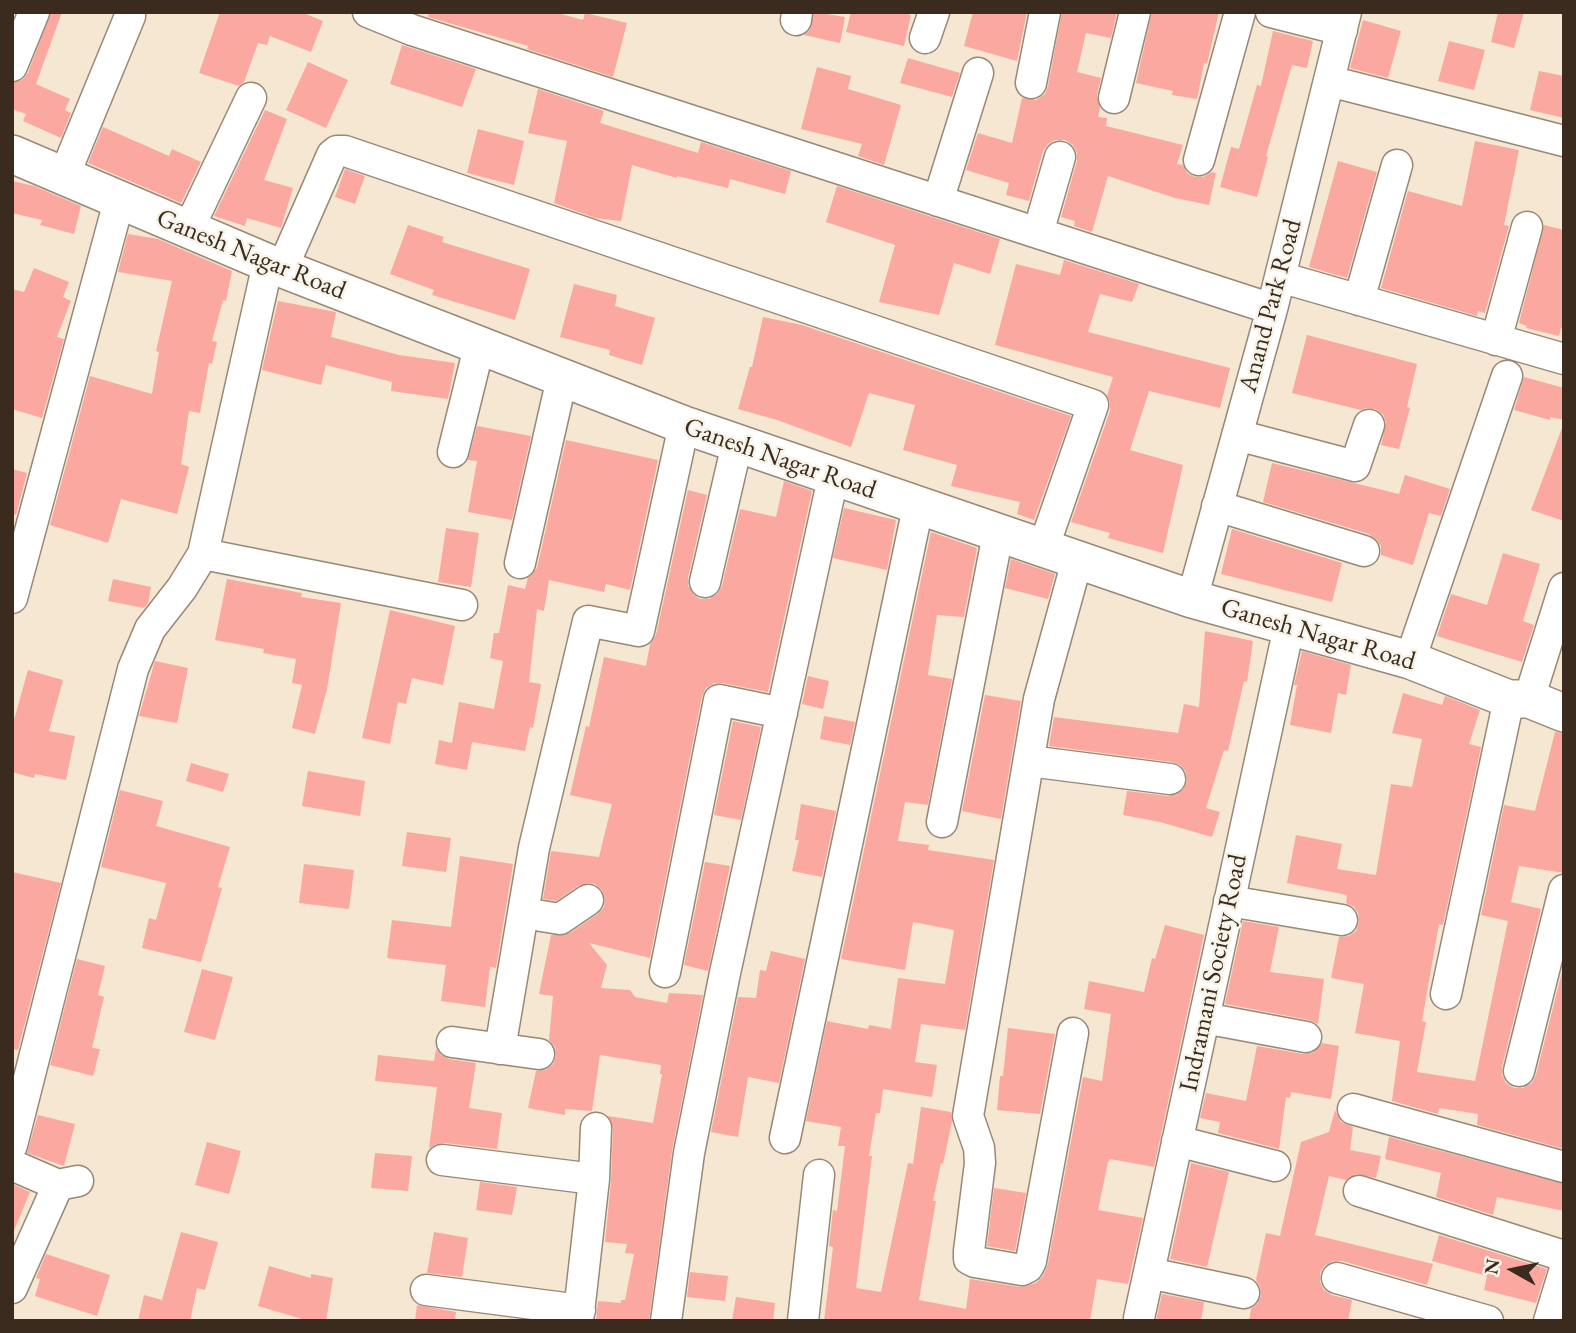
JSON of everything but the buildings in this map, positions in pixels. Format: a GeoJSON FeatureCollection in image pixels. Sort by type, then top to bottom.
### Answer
{"type":"FeatureCollection","features":[{"type":"Feature","properties":{"kind":"street"},"geometry":{"type":"LineString","coordinates":[[12,66],[34,12]]}},
{"type":"Feature","properties":{"kind":"street"},"geometry":{"type":"LineString","coordinates":[[369,12],[414,21],[938,201],[1272,309]]}},
{"type":"Feature","properties":{"kind":"street"},"geometry":{"type":"LineString","coordinates":[[1031,83],[1045,12]]}},
{"type":"Feature","properties":{"kind":"street"},"geometry":{"type":"LineString","coordinates":[[1114,98],[1135,12]]}},
{"type":"Feature","properties":{"kind":"street"},"geometry":{"type":"LineString","coordinates":[[1199,160],[1240,12]]}},
{"type":"Feature","properties":{"kind":"street"},"geometry":{"type":"LineString","coordinates":[[1271,12],[1344,21]]}},
{"type":"Feature","properties":{"kind":"street"},"geometry":{"type":"LineString","coordinates":[[64,176],[130,16]]}},
{"type":"Feature","properties":{"kind":"street","name":"Anand Park Road"},"geometry":{"type":"LineString","coordinates":[[1192,599],[1272,309],[1344,21]]}},
{"type":"Feature","properties":{"kind":"street"},"geometry":{"type":"LineString","coordinates":[[938,201],[978,73]]}},
{"type":"Feature","properties":{"kind":"street"},"geometry":{"type":"LineString","coordinates":[[1329,81],[1564,141]]}},
{"type":"Feature","properties":{"kind":"street"},"geometry":{"type":"LineString","coordinates":[[188,230],[251,98]]}},
{"type":"Feature","properties":{"kind":"street"},"geometry":{"type":"LineString","coordinates":[[12,1145],[133,669],[150,629],[182,588],[203,554],[275,266],[332,155],[337,151],[345,151],[1093,405],[1060,555],[1029,761],[968,1116],[979,1148],[980,1163],[969,1251],[969,1259],[975,1262],[1022,1270],[1028,1268],[1031,1261],[1073,1033]]}},
{"type":"Feature","properties":{"kind":"street","name":"Ganesh Nagar Road"},"geometry":{"type":"LineString","coordinates":[[12,154],[275,266],[684,425],[1192,599],[1410,660],[1564,713]]}},
{"type":"Feature","properties":{"kind":"street"},"geometry":{"type":"LineString","coordinates":[[1038,233],[1060,157]]}},
{"type":"Feature","properties":{"kind":"street"},"geometry":{"type":"LineString","coordinates":[[1359,300],[1396,165]]}},
{"type":"Feature","properties":{"kind":"street"},"geometry":{"type":"LineString","coordinates":[[12,598],[120,201]]}},
{"type":"Feature","properties":{"kind":"street"},"geometry":{"type":"LineString","coordinates":[[1496,340],[1527,227]]}},
{"type":"Feature","properties":{"kind":"street"},"geometry":{"type":"LineString","coordinates":[[1279,277],[1564,359]]}},
{"type":"Feature","properties":{"kind":"street"},"geometry":{"type":"LineString","coordinates":[[453,453],[479,347]]}},
{"type":"Feature","properties":{"kind":"street"},"geometry":{"type":"LineString","coordinates":[[1410,660],[1507,376]]}},
{"type":"Feature","properties":{"kind":"street"},"geometry":{"type":"LineString","coordinates":[[520,563],[562,378]]}},
{"type":"Feature","properties":{"kind":"street"},"geometry":{"type":"LineString","coordinates":[[500,1049],[534,848],[588,621],[639,631],[684,425]]}},
{"type":"Feature","properties":{"kind":"street"},"geometry":{"type":"LineString","coordinates":[[1237,435],[1355,466],[1369,425]]}},
{"type":"Feature","properties":{"kind":"street"},"geometry":{"type":"LineString","coordinates":[[705,582],[737,444]]}},
{"type":"Feature","properties":{"kind":"street"},"geometry":{"type":"LineString","coordinates":[[666,1321],[689,1153],[833,478]]}},
{"type":"Feature","properties":{"kind":"street"},"geometry":{"type":"LineString","coordinates":[[1217,506],[1364,551]]}},
{"type":"Feature","properties":{"kind":"street"},"geometry":{"type":"LineString","coordinates":[[785,1138],[918,507]]}},
{"type":"Feature","properties":{"kind":"street"},"geometry":{"type":"LineString","coordinates":[[942,822],[998,534]]}},
{"type":"Feature","properties":{"kind":"street"},"geometry":{"type":"LineString","coordinates":[[203,554],[462,605]]}},
{"type":"Feature","properties":{"kind":"street"},"geometry":{"type":"LineString","coordinates":[[1446,993],[1519,699],[1564,588]]}},
{"type":"Feature","properties":{"kind":"street","name":"Indramani Society Road"},"geometry":{"type":"LineString","coordinates":[[1139,1318],[1289,627]]}},
{"type":"Feature","properties":{"kind":"street"},"geometry":{"type":"LineString","coordinates":[[665,972],[719,700],[782,713]]}},
{"type":"Feature","properties":{"kind":"street"},"geometry":{"type":"LineString","coordinates":[[1029,761],[1170,779]]}},
{"type":"Feature","properties":{"kind":"street"},"geometry":{"type":"LineString","coordinates":[[1519,1071],[1564,890]]}},
{"type":"Feature","properties":{"kind":"street"},"geometry":{"type":"LineString","coordinates":[[523,913],[560,919],[588,900]]}},
{"type":"Feature","properties":{"kind":"street"},"geometry":{"type":"LineString","coordinates":[[1229,901],[1342,920]]}},
{"type":"Feature","properties":{"kind":"street"},"geometry":{"type":"LineString","coordinates":[[1204,1018],[1307,1037]]}},
{"type":"Feature","properties":{"kind":"street"},"geometry":{"type":"LineString","coordinates":[[452,1042],[539,1054]]}},
{"type":"Feature","properties":{"kind":"street"},"geometry":{"type":"LineString","coordinates":[[1353,1109],[1564,1167]]}},
{"type":"Feature","properties":{"kind":"street"},"geometry":{"type":"LineString","coordinates":[[426,1290],[579,1315],[594,1179],[596,1128]]}},
{"type":"Feature","properties":{"kind":"street"},"geometry":{"type":"LineString","coordinates":[[1177,1141],[1275,1166]]}},
{"type":"Feature","properties":{"kind":"street"},"geometry":{"type":"LineString","coordinates":[[442,1160],[594,1179]]}},
{"type":"Feature","properties":{"kind":"street"},"geometry":{"type":"LineString","coordinates":[[12,1165],[68,1183],[12,1288]]}},
{"type":"Feature","properties":{"kind":"street"},"geometry":{"type":"LineString","coordinates":[[803,1321],[819,1175]]}},
{"type":"Feature","properties":{"kind":"street"},"geometry":{"type":"LineString","coordinates":[[1359,1191],[1564,1256]]}},
{"type":"Feature","properties":{"kind":"street"},"geometry":{"type":"LineString","coordinates":[[1549,1321],[1564,1272]]}},
{"type":"Feature","properties":{"kind":"street"},"geometry":{"type":"LineString","coordinates":[[1149,1273],[1244,1293]]}},
{"type":"Feature","properties":{"kind":"street"},"geometry":{"type":"LineString","coordinates":[[1337,1278],[1488,1321]]}}]}
